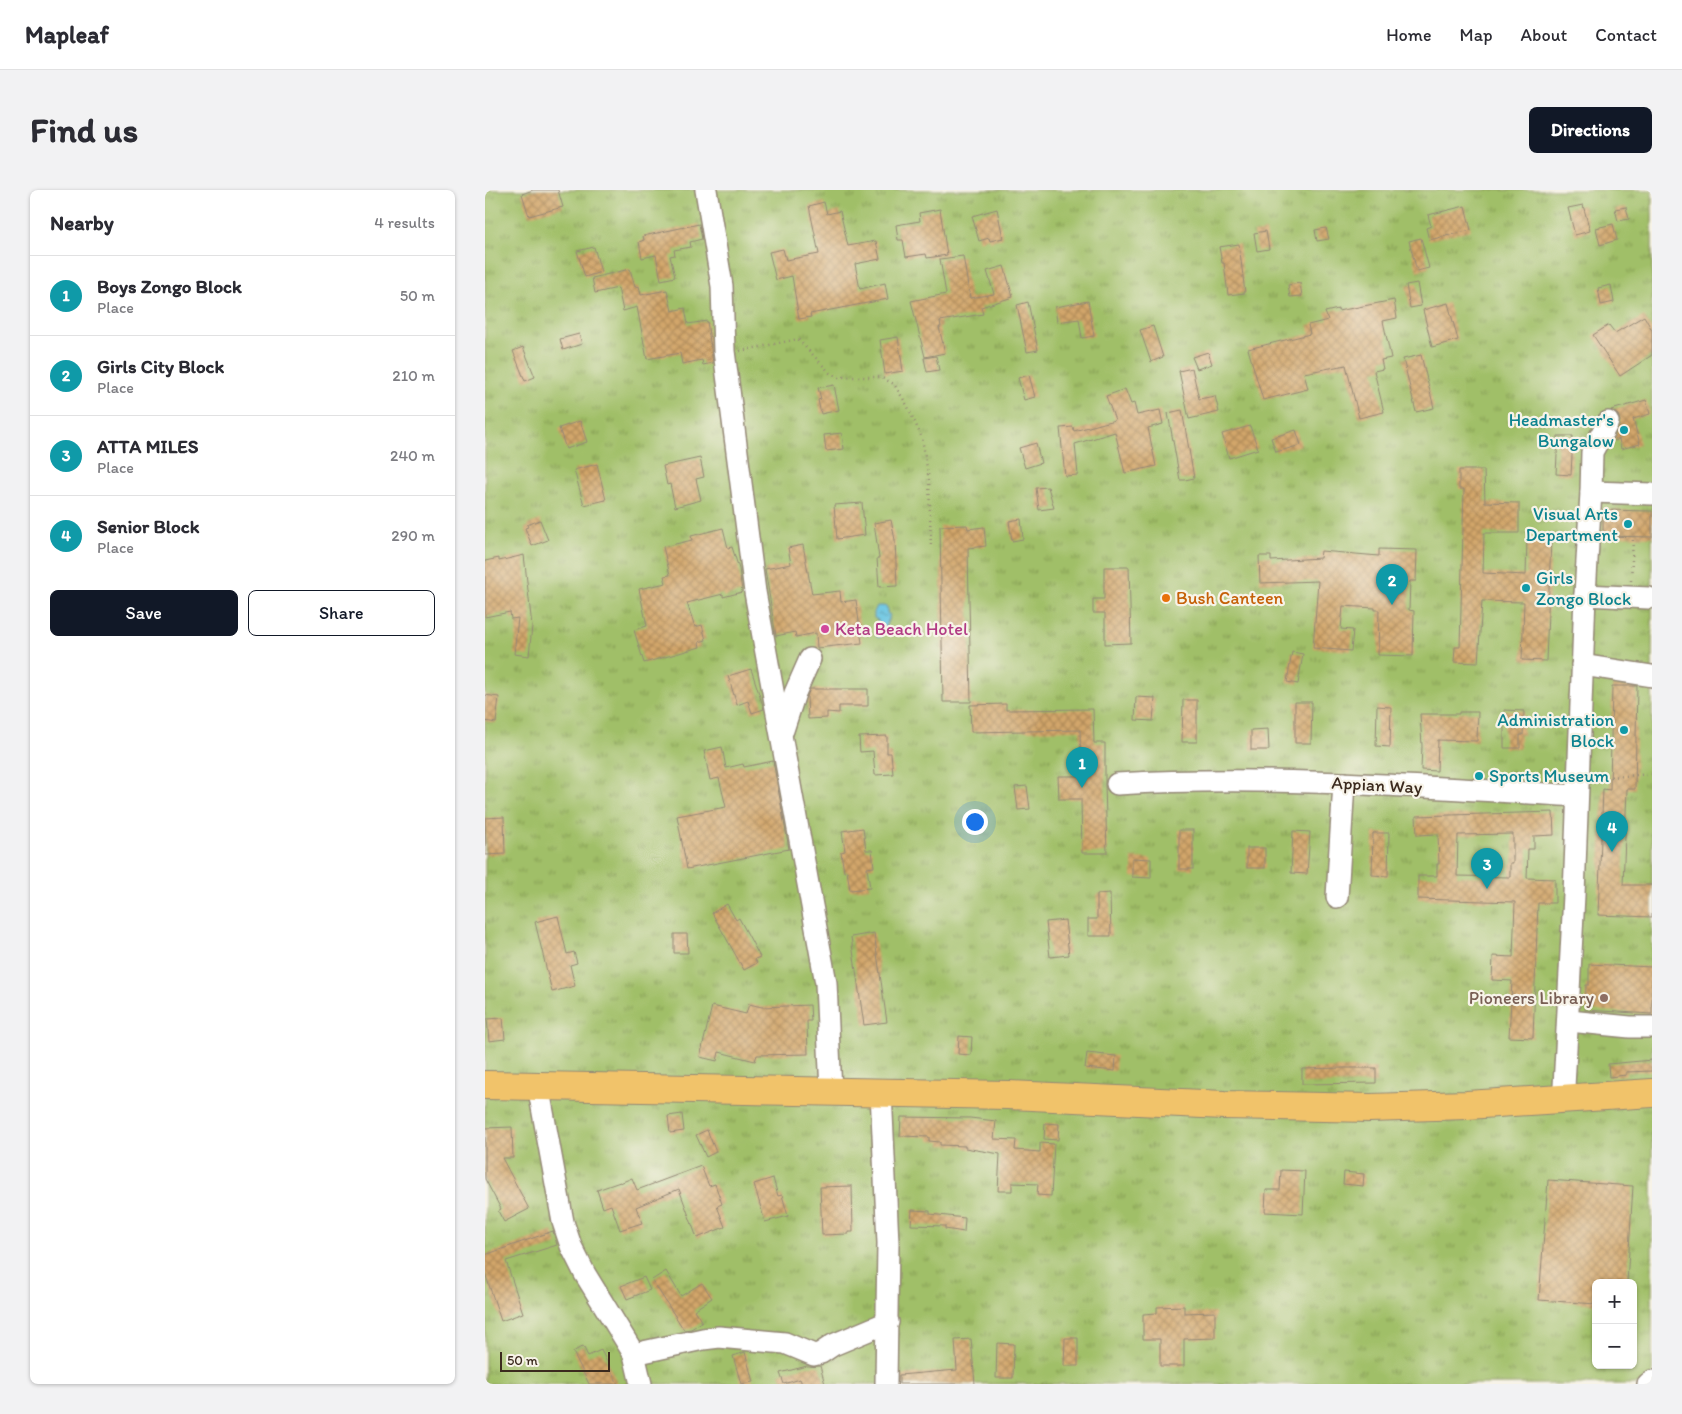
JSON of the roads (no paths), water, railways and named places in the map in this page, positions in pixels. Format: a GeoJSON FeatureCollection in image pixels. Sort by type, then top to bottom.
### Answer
{"type":"FeatureCollection","features":[{"type":"Feature","properties":{"kind":"main road"},"geometry":{"type":"LineString","coordinates":[[485,1084],[1008,1095],[1224,1105],[1370,1108],[1467,1105],[1652,1093]]}},
{"type":"Feature","properties":{"kind":"street"},"geometry":{"type":"LineString","coordinates":[[706,190],[722,286],[724,351],[755,592],[826,983],[831,1092]]}},
{"type":"Feature","properties":{"kind":"street"},"geometry":{"type":"LineString","coordinates":[[1566,1099],[1564,1087],[1569,1021],[1581,666],[1592,452],[1608,422]]}},
{"type":"Feature","properties":{"kind":"street"},"geometry":{"type":"LineString","coordinates":[[1591,492],[1652,494]]}},
{"type":"Feature","properties":{"kind":"street"},"geometry":{"type":"LineString","coordinates":[[1585,595],[1640,598]]}},
{"type":"Feature","properties":{"kind":"street"},"geometry":{"type":"LineString","coordinates":[[782,733],[795,693],[810,659]]}},
{"type":"Feature","properties":{"kind":"street"},"geometry":{"type":"LineString","coordinates":[[1581,666],[1652,676]]}},
{"type":"Feature","properties":{"kind":"street","name":"Appian Way"},"geometry":{"type":"LineString","coordinates":[[1117,784],[1177,780],[1577,790]]}},
{"type":"Feature","properties":{"kind":"street"},"geometry":{"type":"LineString","coordinates":[[1337,898],[1344,783]]}},
{"type":"Feature","properties":{"kind":"street"},"geometry":{"type":"LineString","coordinates":[[1569,1021],[1652,1027]]}},
{"type":"Feature","properties":{"kind":"street"},"geometry":{"type":"LineString","coordinates":[[539,1085],[563,1222],[571,1246],[585,1274],[634,1354],[641,1384]]}},
{"type":"Feature","properties":{"kind":"street"},"geometry":{"type":"LineString","coordinates":[[881,1092],[888,1244],[887,1384]]}},
{"type":"Feature","properties":{"kind":"street"},"geometry":{"type":"LineString","coordinates":[[634,1354],[719,1337],[785,1343],[814,1355],[888,1322]]}},
{"type":"Feature","properties":{"kind":"street"},"geometry":{"type":"LineString","coordinates":[[1648,1384],[1652,1381]]}},
{"type":"Feature","properties":{"kind":"water"},"geometry":{"type":"Polygon","coordinates":[[[877,606],[887,607],[887,613],[890,615],[882,636],[878,638],[876,635],[878,620],[874,618],[877,606]]]}},
{"type":"Feature","properties":{"kind":"place","name":"Headmaster's Bungalow"},"geometry":{"type":"Point","coordinates":[1624,430]}},
{"type":"Feature","properties":{"kind":"place","name":"Visual Arts Department"},"geometry":{"type":"Point","coordinates":[1628,524]}},
{"type":"Feature","properties":{"kind":"place","name":"Girls Zongo Block"},"geometry":{"type":"Point","coordinates":[1526,588]}},
{"type":"Feature","properties":{"kind":"place","name":"Bush Canteen"},"geometry":{"type":"Point","coordinates":[1166,598]}},
{"type":"Feature","properties":{"kind":"place","name":"Girls City Block"},"geometry":{"type":"Point","coordinates":[1392,605]}},
{"type":"Feature","properties":{"kind":"place","name":"Keta Beach Hotel"},"geometry":{"type":"Point","coordinates":[825,629]}},
{"type":"Feature","properties":{"kind":"place","name":"Administration Block"},"geometry":{"type":"Point","coordinates":[1624,730]}},
{"type":"Feature","properties":{"kind":"place","name":"Sports Museum"},"geometry":{"type":"Point","coordinates":[1479,776]}},
{"type":"Feature","properties":{"kind":"place","name":"Boys Zongo Block"},"geometry":{"type":"Point","coordinates":[1082,788]}},
{"type":"Feature","properties":{"kind":"place","name":"Senior Block"},"geometry":{"type":"Point","coordinates":[1612,852]}},
{"type":"Feature","properties":{"kind":"place","name":"ATTA MILES"},"geometry":{"type":"Point","coordinates":[1487,889]}},
{"type":"Feature","properties":{"kind":"place","name":"Pioneers Library"},"geometry":{"type":"Point","coordinates":[1604,998]}}]}
